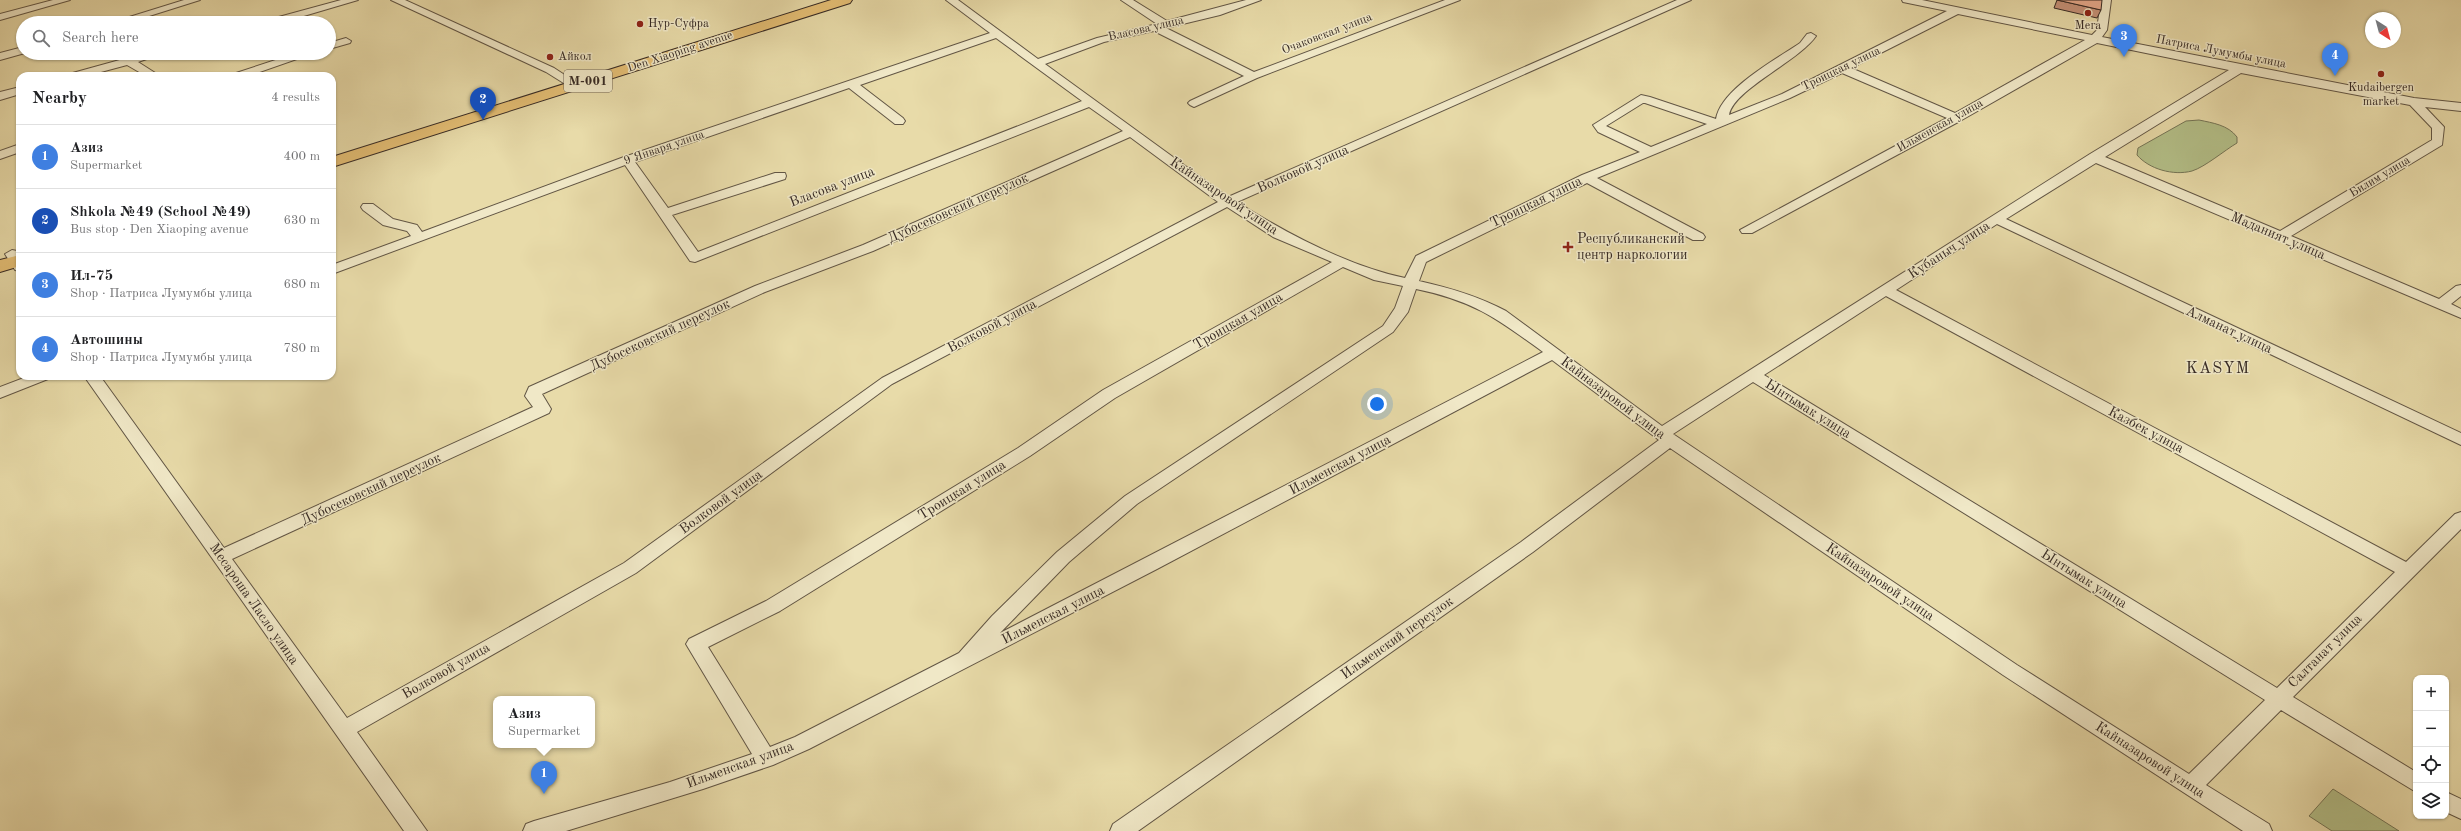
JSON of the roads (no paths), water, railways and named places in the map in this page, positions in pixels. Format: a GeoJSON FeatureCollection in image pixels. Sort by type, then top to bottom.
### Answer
{"type":"FeatureCollection","features":[{"type":"Feature","properties":{"kind":"main road","name":"Den Xiaoping avenue"},"geometry":{"type":"LineString","coordinates":[[336,161],[570,82],[824,0]]}},
{"type":"Feature","properties":{"kind":"main road","name":"Den Xiaoping avenue"},"geometry":{"type":"LineString","coordinates":[[336,152],[845,0]]}},
{"type":"Feature","properties":{"kind":"street"},"geometry":{"type":"LineString","coordinates":[[2,14],[65,0]]}},
{"type":"Feature","properties":{"kind":"street"},"geometry":{"type":"LineString","coordinates":[[139,16],[195,0]]}},
{"type":"Feature","properties":{"kind":"street"},"geometry":{"type":"LineString","coordinates":[[294,16],[353,0]]}},
{"type":"Feature","properties":{"kind":"street"},"geometry":{"type":"LineString","coordinates":[[396,0],[570,82]]}},
{"type":"Feature","properties":{"kind":"street","name":"Кайназаровой улица"},"geometry":{"type":"LineString","coordinates":[[951,0],[1227,202],[1278,234],[1379,277],[1446,291],[1476,301],[1502,314],[1666,437],[2010,670],[2261,831]]}},
{"type":"Feature","properties":{"kind":"street"},"geometry":{"type":"LineString","coordinates":[[1126,0],[1160,26],[1253,76]]}},
{"type":"Feature","properties":{"kind":"street","name":"Власова улица"},"geometry":{"type":"LineString","coordinates":[[1037,63],[1101,40],[1216,13],[1256,0]]}},
{"type":"Feature","properties":{"kind":"street","name":"Очаковская улица"},"geometry":{"type":"LineString","coordinates":[[1194,103],[1253,76],[1455,0]]}},
{"type":"Feature","properties":{"kind":"street","name":"Волковой улица"},"geometry":{"type":"LineString","coordinates":[[343,730],[630,568],[887,381],[1227,202],[1686,0]]}},
{"type":"Feature","properties":{"kind":"street","name":"Патриса Лумумбы улица"},"geometry":{"type":"LineString","coordinates":[[1907,0],[2239,69],[2414,102],[2461,107]]}},
{"type":"Feature","properties":{"kind":"street"},"geometry":{"type":"LineString","coordinates":[[2095,39],[2102,30],[2106,0]]}},
{"type":"Feature","properties":{"kind":"street","name":"Троицкая улица"},"geometry":{"type":"LineString","coordinates":[[965,660],[1000,621],[1063,557],[1131,500],[1388,329],[1404,306],[1412,284],[1414,266],[1421,259],[1587,178],[1649,151],[1786,96],[1843,69],[1958,10]]}},
{"type":"Feature","properties":{"kind":"street","name":"9 Января улица"},"geometry":{"type":"LineString","coordinates":[[336,269],[628,160],[998,34]]}},
{"type":"Feature","properties":{"kind":"street"},"geometry":{"type":"LineString","coordinates":[[1649,151],[1602,129],[1599,125],[1646,99],[1720,123],[1724,109],[1736,94],[1799,49],[1811,36]]}},
{"type":"Feature","properties":{"kind":"street","name":"Ильменская улица"},"geometry":{"type":"LineString","coordinates":[[1747,230],[1956,118],[2095,39]]}},
{"type":"Feature","properties":{"kind":"street"},"geometry":{"type":"LineString","coordinates":[[336,44],[346,41]]}},
{"type":"Feature","properties":{"kind":"street"},"geometry":{"type":"LineString","coordinates":[[0,57],[16,52]]}},
{"type":"Feature","properties":{"kind":"street"},"geometry":{"type":"LineString","coordinates":[[88,72],[132,60]]}},
{"type":"Feature","properties":{"kind":"street"},"geometry":{"type":"LineString","coordinates":[[249,72],[286,60]]}},
{"type":"Feature","properties":{"kind":"street"},"geometry":{"type":"LineString","coordinates":[[128,61],[147,72]]}},
{"type":"Feature","properties":{"kind":"street"},"geometry":{"type":"LineString","coordinates":[[1843,69],[1956,118]]}},
{"type":"Feature","properties":{"kind":"street","name":"Кубаныч улица"},"geometry":{"type":"LineString","coordinates":[[1666,437],[1752,375],[1996,219],[2239,69]]}},
{"type":"Feature","properties":{"kind":"street"},"geometry":{"type":"LineString","coordinates":[[850,84],[899,121]]}},
{"type":"Feature","properties":{"kind":"street"},"geometry":{"type":"LineString","coordinates":[[0,96],[16,91]]}},
{"type":"Feature","properties":{"kind":"street","name":"Власова улица"},"geometry":{"type":"LineString","coordinates":[[628,160],[666,213],[695,258],[1090,102]]}},
{"type":"Feature","properties":{"kind":"street","name":"Билим улица"},"geometry":{"type":"LineString","coordinates":[[2280,237],[2438,142],[2438,127],[2414,102]]}},
{"type":"Feature","properties":{"kind":"street","name":"Дубосековский переулок"},"geometry":{"type":"LineString","coordinates":[[221,557],[543,410],[533,396],[535,391],[760,290],[861,250],[1130,132]]}},
{"type":"Feature","properties":{"kind":"street"},"geometry":{"type":"LineString","coordinates":[[0,155],[16,149]]}},
{"type":"Feature","properties":{"kind":"street","name":"Маданият улица"},"geometry":{"type":"LineString","coordinates":[[2094,158],[2461,314]]}},
{"type":"Feature","properties":{"kind":"street"},"geometry":{"type":"LineString","coordinates":[[666,213],[780,176]]}},
{"type":"Feature","properties":{"kind":"street"},"geometry":{"type":"LineString","coordinates":[[1587,178],[1698,237]]}},
{"type":"Feature","properties":{"kind":"street"},"geometry":{"type":"LineString","coordinates":[[368,207],[388,222],[412,228],[420,238]]}},
{"type":"Feature","properties":{"kind":"street","name":"Алманат улица"},"geometry":{"type":"LineString","coordinates":[[1996,219],[2461,440]]}},
{"type":"Feature","properties":{"kind":"street","name":"Троицкая улица"},"geometry":{"type":"LineString","coordinates":[[766,759],[696,644],[773,606],[1024,452],[1109,394],[1342,262]]}},
{"type":"Feature","properties":{"kind":"street"},"geometry":{"type":"LineString","coordinates":[[2441,305],[2461,289]]}},
{"type":"Feature","properties":{"kind":"street","name":"Казбек улица"},"geometry":{"type":"LineString","coordinates":[[1886,290],[2406,570]]}},
{"type":"Feature","properties":{"kind":"street","name":"Ильменская улица"},"geometry":{"type":"LineString","coordinates":[[534,831],[766,759],[965,660],[1553,353]]}},
{"type":"Feature","properties":{"kind":"street","name":"Ынтымак улица"},"geometry":{"type":"LineString","coordinates":[[1752,375],[2413,781]]}},
{"type":"Feature","properties":{"kind":"street"},"geometry":{"type":"LineString","coordinates":[[0,393],[33,380]]}},
{"type":"Feature","properties":{"kind":"street","name":"Месароша Ласло улица"},"geometry":{"type":"LineString","coordinates":[[95,380],[416,831]]}},
{"type":"Feature","properties":{"kind":"street","name":"Ильменский переулок"},"geometry":{"type":"LineString","coordinates":[[1121,831],[1527,547],[1666,437]]}},
{"type":"Feature","properties":{"kind":"street","name":"Салтанат улица"},"geometry":{"type":"LineString","coordinates":[[2191,786],[2406,570],[2461,518]]}},
{"type":"Feature","properties":{"kind":"street"},"geometry":{"type":"LineString","coordinates":[[2449,803],[2461,810]]}},
{"type":"Feature","properties":{"kind":"place","name":"Мега"},"geometry":{"type":"Point","coordinates":[2088,13]}},
{"type":"Feature","properties":{"kind":"place","name":"Нур-Суфра"},"geometry":{"type":"Point","coordinates":[640,24]}},
{"type":"Feature","properties":{"kind":"place","name":"Айкол"},"geometry":{"type":"Point","coordinates":[550,57]}},
{"type":"Feature","properties":{"kind":"place","name":"Ил-75"},"geometry":{"type":"Point","coordinates":[2124,57]}},
{"type":"Feature","properties":{"kind":"place","name":"Kudaibergen market"},"geometry":{"type":"Point","coordinates":[2381,74]}},
{"type":"Feature","properties":{"kind":"place","name":"Автошины"},"geometry":{"type":"Point","coordinates":[2335,76]}},
{"type":"Feature","properties":{"kind":"place","name":"Shkola №49 (School №49)"},"geometry":{"type":"Point","coordinates":[483,120]}},
{"type":"Feature","properties":{"kind":"place","name":"Республиканский центр наркологии"},"geometry":{"type":"Point","coordinates":[1568,247]}},
{"type":"Feature","properties":{"kind":"place","name":"Азиз"},"geometry":{"type":"Point","coordinates":[544,794]}},
{"type":"Feature","properties":{"kind":"district","name":"KASYM"},"geometry":{"type":"Point","coordinates":[2218,369]}}]}
